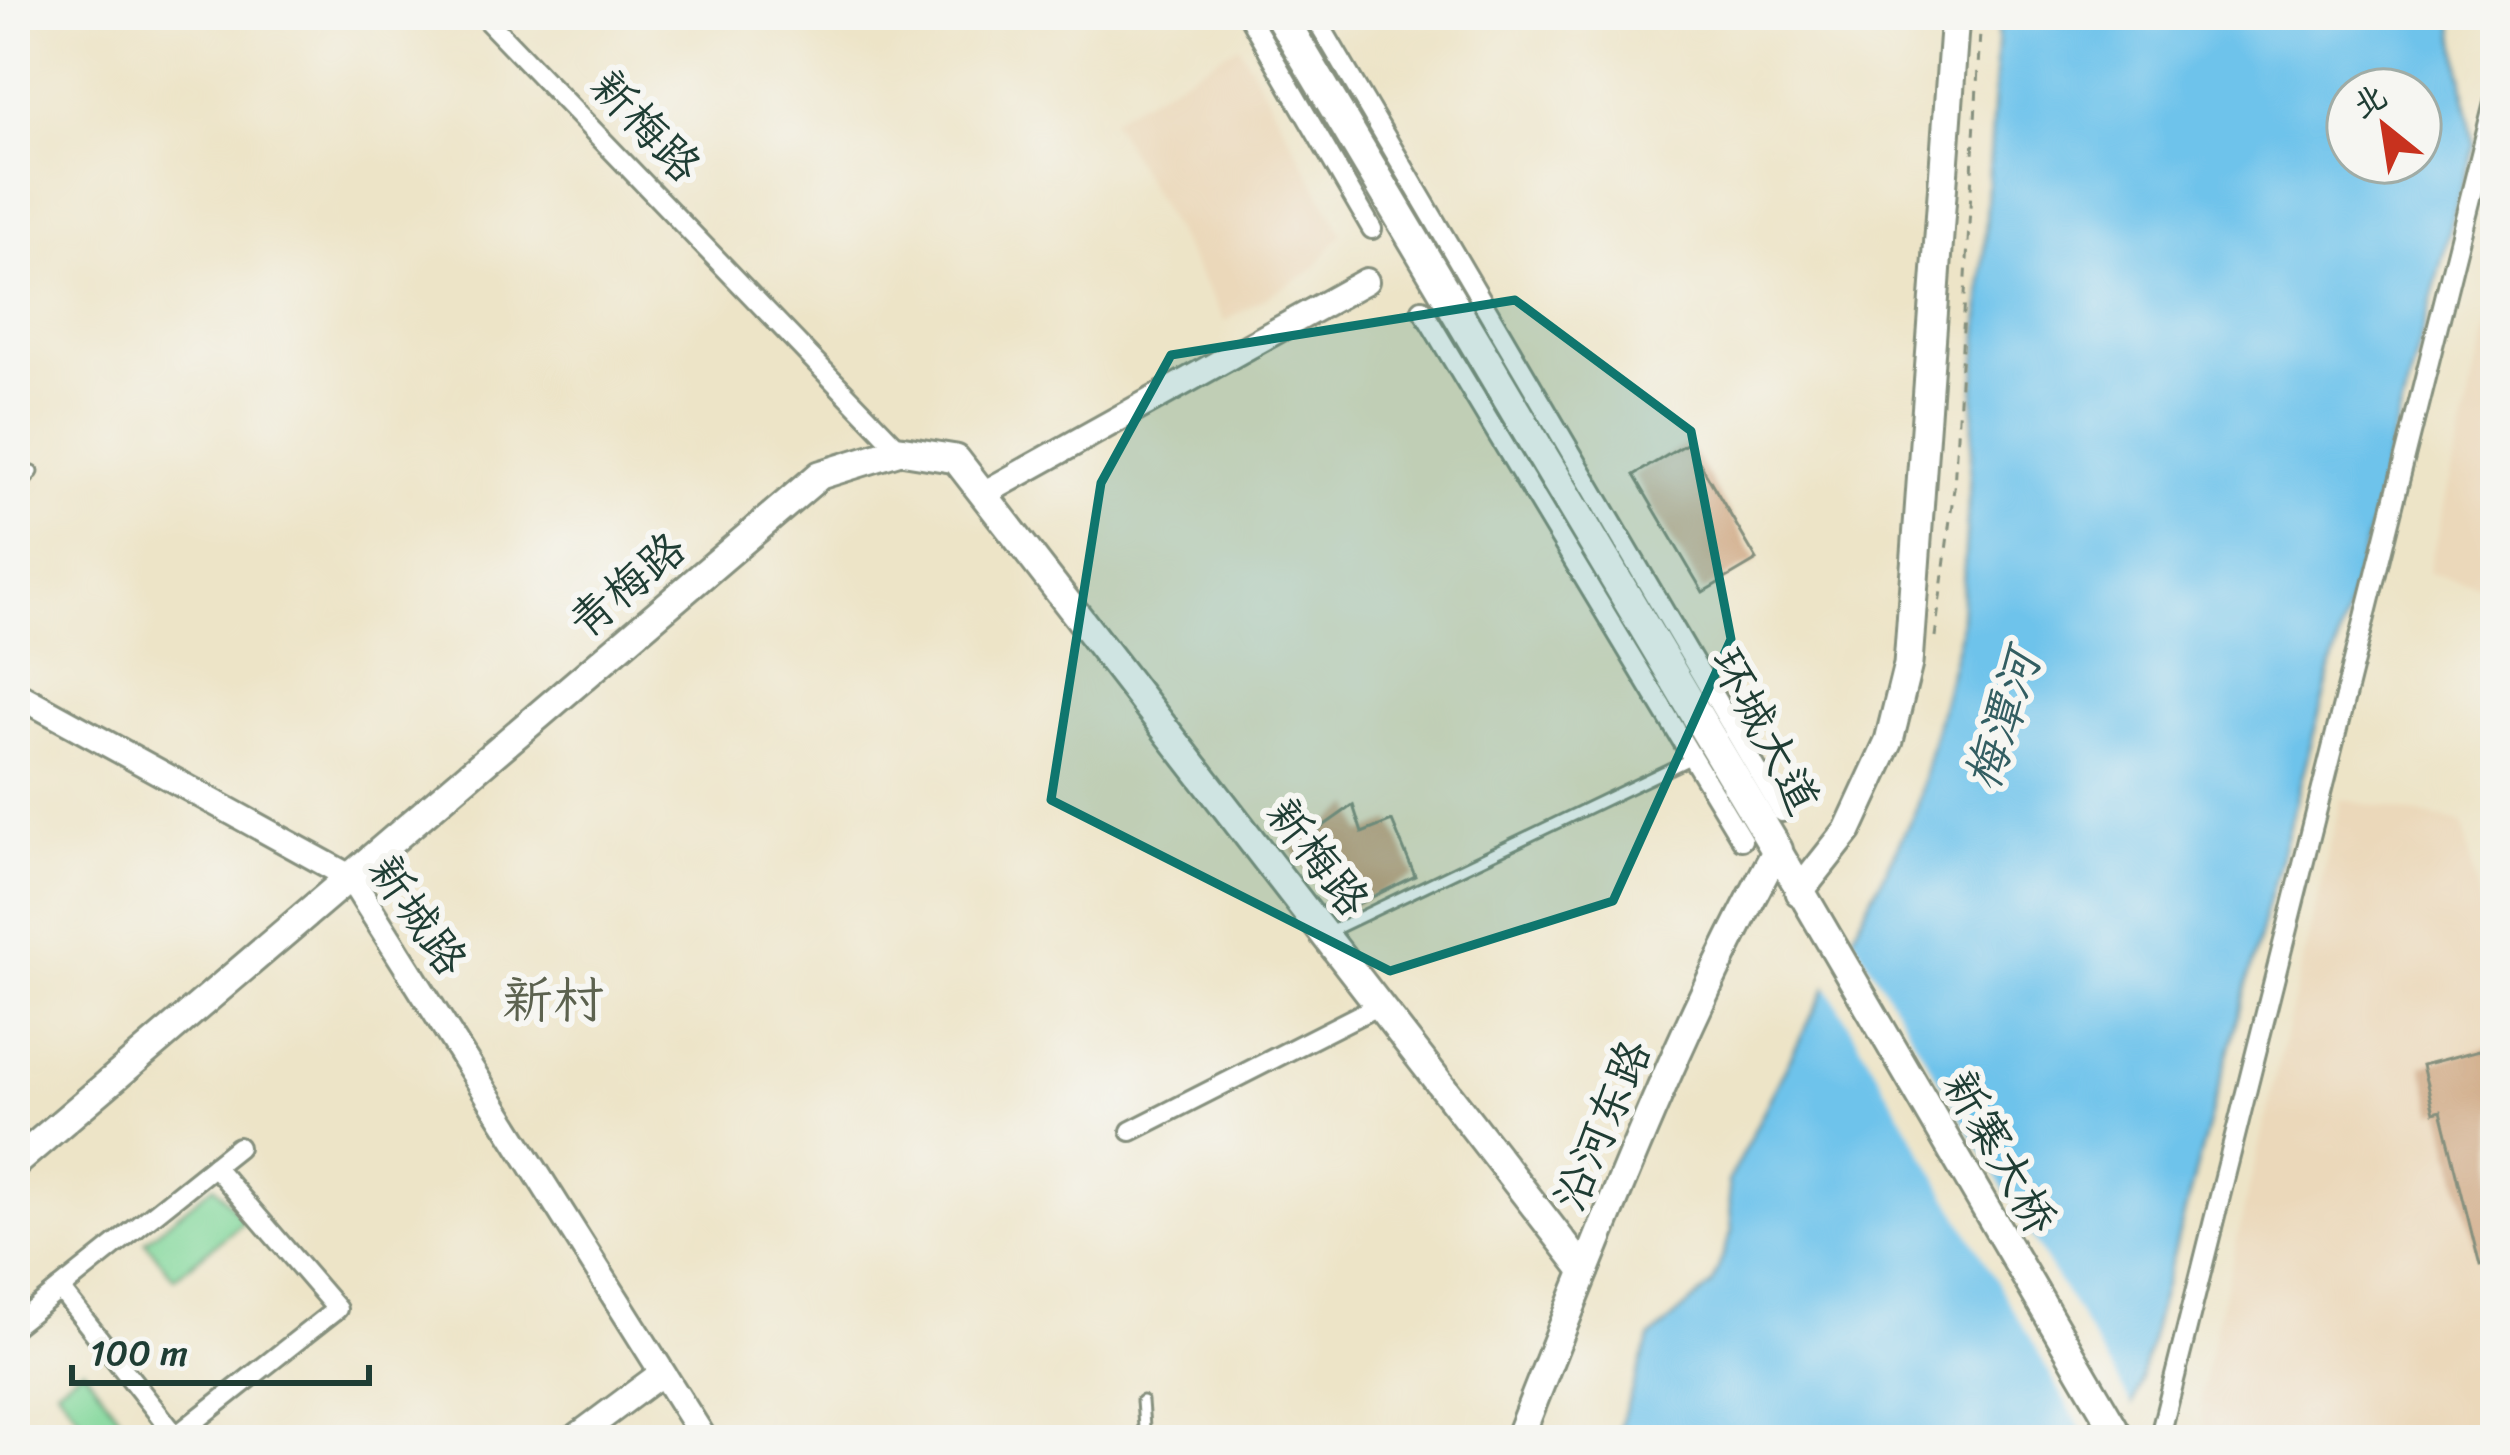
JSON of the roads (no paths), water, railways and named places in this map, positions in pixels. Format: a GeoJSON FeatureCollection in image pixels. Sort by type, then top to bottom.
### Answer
{"type":"FeatureCollection","features":[{"type":"Feature","properties":{"kind":"main road","name":"环城大道"},"geometry":{"type":"LineString","coordinates":[[1280,15],[1777,850]]}},
{"type":"Feature","properties":{"kind":"main road","name":"环城大道"},"geometry":{"type":"LineString","coordinates":[[1295,15],[1777,830],[1777,850]]}},
{"type":"Feature","properties":{"kind":"main road"},"geometry":{"type":"LineString","coordinates":[[1803,899],[1848,830],[1889,741],[1908,664],[1955,15]]}},
{"type":"Feature","properties":{"kind":"main road","name":"青梅路"},"geometry":{"type":"LineString","coordinates":[[15,1163],[820,476],[900,450],[956,459],[983,494]]}},
{"type":"Feature","properties":{"kind":"main road","name":"新梅路"},"geometry":{"type":"LineString","coordinates":[[983,494],[1585,1271]]}},
{"type":"Feature","properties":{"kind":"main road","name":"新寨大桥"},"geometry":{"type":"LineString","coordinates":[[1777,850],[2121,1440]]}},
{"type":"Feature","properties":{"kind":"main road","name":"沿河东路"},"geometry":{"type":"LineString","coordinates":[[1518,1440],[1723,949],[1777,850]]}},
{"type":"Feature","properties":{"kind":"street","name":"新梅路"},"geometry":{"type":"LineString","coordinates":[[482,15],[900,450]]}},
{"type":"Feature","properties":{"kind":"street"},"geometry":{"type":"LineString","coordinates":[[1248,15],[1372,229]]}},
{"type":"Feature","properties":{"kind":"street"},"geometry":{"type":"LineString","coordinates":[[1314,15],[1782,812]]}},
{"type":"Feature","properties":{"kind":"street"},"geometry":{"type":"LineString","coordinates":[[2159,1440],[2495,98]]}},
{"type":"Feature","properties":{"kind":"street"},"geometry":{"type":"LineString","coordinates":[[983,494],[1366,281]]}},
{"type":"Feature","properties":{"kind":"street"},"geometry":{"type":"LineString","coordinates":[[1422,310],[1742,840]]}},
{"type":"Feature","properties":{"kind":"street","name":"新城路"},"geometry":{"type":"LineString","coordinates":[[15,693],[350,877],[705,1440]]}},
{"type":"Feature","properties":{"kind":"street"},"geometry":{"type":"LineString","coordinates":[[1131,1131],[1379,1005]]}},
{"type":"Feature","properties":{"kind":"street"},"geometry":{"type":"LineString","coordinates":[[15,1325],[238,1147]]}},
{"type":"Feature","properties":{"kind":"street"},"geometry":{"type":"LineString","coordinates":[[60,1289],[176,1436],[337,1309],[214,1166]]}},
{"type":"Feature","properties":{"kind":"street"},"geometry":{"type":"LineString","coordinates":[[572,1440],[662,1372]]}},
{"type":"Feature","properties":{"kind":"lane"},"geometry":{"type":"LineString","coordinates":[[15,493],[33,472]]}},
{"type":"Feature","properties":{"kind":"lane"},"geometry":{"type":"LineString","coordinates":[[1324,934],[1692,758]]}},
{"type":"Feature","properties":{"kind":"lane"},"geometry":{"type":"LineString","coordinates":[[1142,1401],[1145,1440]]}},
{"type":"Feature","properties":{"kind":"water","name":"梅潭河"},"geometry":{"type":"Polygon","coordinates":[[[1999,15],[2452,15],[2473,144],[2123,1440],[1615,1440],[1650,1338],[1712,1285],[1732,1231],[1728,1182],[1915,811],[1960,633],[1999,15]]]}},
{"type":"Feature","properties":{"kind":"district","name":"新村"},"geometry":{"type":"Point","coordinates":[553,1000]}}]}
